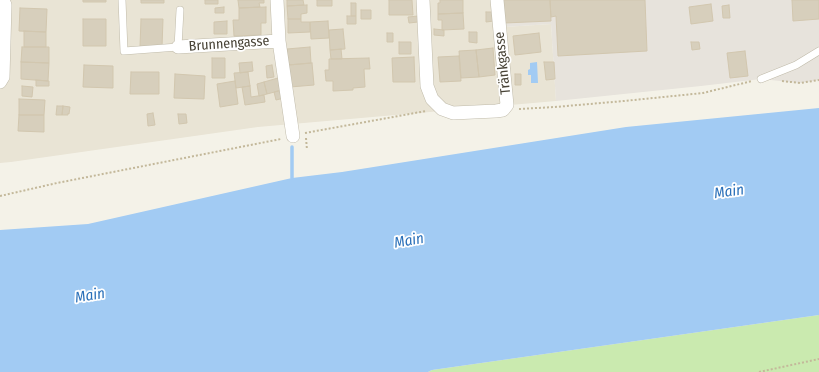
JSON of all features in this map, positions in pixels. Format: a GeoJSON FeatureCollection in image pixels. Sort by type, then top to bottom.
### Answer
{"type":"FeatureCollection","features":[{"type":"Feature","properties":{"kind":"street"},"geometry":{"type":"LineString","coordinates":[[0,82],[2,77],[5,5],[3,0]]}},
{"type":"Feature","properties":{"kind":"street","name":"Brunnengasse"},"geometry":{"type":"LineString","coordinates":[[278,0],[279,41],[299,135]]}},
{"type":"Feature","properties":{"kind":"street"},"geometry":{"type":"LineString","coordinates":[[424,0],[426,86],[432,99],[442,109]]}},
{"type":"Feature","properties":{"kind":"street","name":"Tränkgasse"},"geometry":{"type":"LineString","coordinates":[[442,109],[453,113],[496,111],[503,110],[507,105],[496,0]]}},
{"type":"Feature","properties":{"kind":"street","name":"Brunnengasse"},"geometry":{"type":"LineString","coordinates":[[178,47],[279,41]]}},
{"type":"Feature","properties":{"kind":"lane"},"geometry":{"type":"LineString","coordinates":[[122,0],[124,51],[178,47],[180,10]]}},
{"type":"Feature","properties":{"kind":"lane"},"geometry":{"type":"LineString","coordinates":[[761,79],[796,65],[819,51]]}},
{"type":"Feature","properties":{"kind":"path"},"geometry":{"type":"LineString","coordinates":[[503,110],[624,102],[703,93],[761,79],[800,82],[819,80]]}},
{"type":"Feature","properties":{"kind":"path"},"geometry":{"type":"LineString","coordinates":[[0,196],[72,180],[299,135],[442,109]]}},
{"type":"Feature","properties":{"kind":"path"},"geometry":{"type":"LineString","coordinates":[[299,135],[307,150]]}},
{"type":"Feature","properties":{"kind":"path"},"geometry":{"type":"LineString","coordinates":[[759,372],[819,359]]}},
{"type":"Feature","properties":{"kind":"shaded area"},"geometry":{"type":"Polygon","coordinates":[[[0,0],[501,0],[504,27],[551,24],[556,101],[258,127],[0,163],[0,0]]]}},
{"type":"Feature","properties":{"kind":"shaded area"},"geometry":{"type":"Polygon","coordinates":[[[501,0],[819,0],[819,80],[800,83],[761,79],[556,101],[551,24],[503,27],[501,0]]]}},
{"type":"Feature","properties":{"kind":"green space"},"geometry":{"type":"Polygon","coordinates":[[[819,315],[819,372],[428,372],[432,370],[819,315]]]}},
{"type":"Feature","properties":{"kind":"water"},"geometry":{"type":"Polygon","coordinates":[[[537,62],[538,83],[531,83],[531,75],[528,75],[530,63],[537,62]]]}},
{"type":"Feature","properties":{"kind":"water","name":"Main"},"geometry":{"type":"Polygon","coordinates":[[[819,108],[819,315],[432,370],[428,372],[0,372],[0,230],[88,224],[292,178],[342,172],[626,127],[819,108]]]}},
{"type":"Feature","properties":{"kind":"building"},"geometry":{"type":"Polygon","coordinates":[[[83,0],[106,0],[106,2],[83,2],[83,0]]]}},
{"type":"Feature","properties":{"kind":"building"},"geometry":{"type":"Polygon","coordinates":[[[141,0],[164,0],[164,3],[141,3],[141,0]]]}},
{"type":"Feature","properties":{"kind":"building"},"geometry":{"type":"Polygon","coordinates":[[[205,0],[218,0],[218,4],[205,4],[205,0]]]}},
{"type":"Feature","properties":{"kind":"building"},"geometry":{"type":"Polygon","coordinates":[[[238,0],[264,0],[264,3],[259,3],[260,7],[239,8],[238,0]]]}},
{"type":"Feature","properties":{"kind":"building"},"geometry":{"type":"Polygon","coordinates":[[[287,0],[303,0],[304,5],[287,6],[287,0]]]}},
{"type":"Feature","properties":{"kind":"building"},"geometry":{"type":"Polygon","coordinates":[[[317,0],[332,0],[332,6],[317,6],[317,0]]]}},
{"type":"Feature","properties":{"kind":"building"},"geometry":{"type":"Polygon","coordinates":[[[389,0],[412,0],[413,15],[389,15],[389,0]]]}},
{"type":"Feature","properties":{"kind":"building"},"geometry":{"type":"Polygon","coordinates":[[[440,0],[463,0],[463,13],[438,14],[438,3],[440,3],[440,0]]]}},
{"type":"Feature","properties":{"kind":"building"},"geometry":{"type":"Polygon","coordinates":[[[502,0],[550,0],[551,21],[504,23],[502,0]]]}},
{"type":"Feature","properties":{"kind":"building"},"geometry":{"type":"Polygon","coordinates":[[[550,0],[645,0],[647,51],[558,56],[556,16],[551,17],[550,0]]]}},
{"type":"Feature","properties":{"kind":"building"},"geometry":{"type":"Polygon","coordinates":[[[792,0],[819,0],[819,19],[793,21],[792,0]]]}},
{"type":"Feature","properties":{"kind":"building"},"geometry":{"type":"Polygon","coordinates":[[[351,3],[356,3],[356,16],[351,16],[351,3]]]}},
{"type":"Feature","properties":{"kind":"building"},"geometry":{"type":"Polygon","coordinates":[[[711,4],[713,21],[691,24],[689,7],[711,4]]]}},
{"type":"Feature","properties":{"kind":"building"},"geometry":{"type":"Polygon","coordinates":[[[307,5],[307,13],[301,14],[301,19],[288,19],[287,6],[307,5]]]}},
{"type":"Feature","properties":{"kind":"building"},"geometry":{"type":"Polygon","coordinates":[[[729,5],[730,18],[723,18],[722,6],[729,5]]]}},
{"type":"Feature","properties":{"kind":"building"},"geometry":{"type":"Polygon","coordinates":[[[224,7],[224,13],[215,13],[215,8],[224,7]]]}},
{"type":"Feature","properties":{"kind":"building"},"geometry":{"type":"Polygon","coordinates":[[[266,7],[266,23],[261,23],[261,35],[234,36],[233,20],[239,20],[239,8],[266,7]]]}},
{"type":"Feature","properties":{"kind":"building"},"geometry":{"type":"Polygon","coordinates":[[[20,8],[47,9],[46,32],[19,31],[20,8]]]}},
{"type":"Feature","properties":{"kind":"building"},"geometry":{"type":"Polygon","coordinates":[[[361,10],[371,10],[371,19],[361,19],[361,10]]]}},
{"type":"Feature","properties":{"kind":"building"},"geometry":{"type":"Polygon","coordinates":[[[486,12],[494,12],[494,21],[486,22],[486,12]]]}},
{"type":"Feature","properties":{"kind":"building"},"geometry":{"type":"Polygon","coordinates":[[[463,13],[464,29],[442,30],[442,20],[438,20],[438,14],[463,13]]]}},
{"type":"Feature","properties":{"kind":"building"},"geometry":{"type":"Polygon","coordinates":[[[347,16],[356,16],[356,24],[347,24],[347,16]]]}},
{"type":"Feature","properties":{"kind":"building"},"geometry":{"type":"Polygon","coordinates":[[[418,16],[418,22],[409,23],[408,17],[418,16]]]}},
{"type":"Feature","properties":{"kind":"building"},"geometry":{"type":"Polygon","coordinates":[[[83,19],[106,19],[106,46],[83,46],[83,19]]]}},
{"type":"Feature","properties":{"kind":"building"},"geometry":{"type":"Polygon","coordinates":[[[141,19],[163,19],[162,47],[140,47],[141,19]]]}},
{"type":"Feature","properties":{"kind":"building"},"geometry":{"type":"Polygon","coordinates":[[[288,19],[301,19],[301,22],[310,22],[310,32],[288,33],[288,19]]]}},
{"type":"Feature","properties":{"kind":"building"},"geometry":{"type":"Polygon","coordinates":[[[227,21],[227,34],[214,34],[214,22],[227,21]]]}},
{"type":"Feature","properties":{"kind":"building"},"geometry":{"type":"Polygon","coordinates":[[[328,21],[329,38],[311,39],[310,22],[328,21]]]}},
{"type":"Feature","properties":{"kind":"building"},"geometry":{"type":"Polygon","coordinates":[[[343,29],[345,49],[330,50],[329,30],[343,29]]]}},
{"type":"Feature","properties":{"kind":"building"},"geometry":{"type":"Polygon","coordinates":[[[434,29],[444,30],[444,36],[434,35],[434,29]]]}},
{"type":"Feature","properties":{"kind":"building"},"geometry":{"type":"Polygon","coordinates":[[[24,31],[46,32],[46,47],[24,47],[24,31]]]}},
{"type":"Feature","properties":{"kind":"building"},"geometry":{"type":"Polygon","coordinates":[[[469,32],[477,32],[477,43],[469,42],[469,32]]]}},
{"type":"Feature","properties":{"kind":"building"},"geometry":{"type":"Polygon","coordinates":[[[387,33],[393,33],[393,42],[387,42],[387,33]]]}},
{"type":"Feature","properties":{"kind":"building"},"geometry":{"type":"Polygon","coordinates":[[[539,33],[541,52],[515,55],[513,36],[539,33]]]}},
{"type":"Feature","properties":{"kind":"building"},"geometry":{"type":"Polygon","coordinates":[[[399,42],[411,42],[411,54],[399,54],[399,42]]]}},
{"type":"Feature","properties":{"kind":"building"},"geometry":{"type":"Polygon","coordinates":[[[691,42],[699,42],[700,49],[692,50],[691,42]]]}},
{"type":"Feature","properties":{"kind":"building"},"geometry":{"type":"Polygon","coordinates":[[[22,47],[49,47],[49,63],[21,62],[22,47]]]}},
{"type":"Feature","properties":{"kind":"building"},"geometry":{"type":"Polygon","coordinates":[[[310,47],[311,63],[288,65],[287,49],[310,47]]]}},
{"type":"Feature","properties":{"kind":"building"},"geometry":{"type":"Polygon","coordinates":[[[493,48],[495,75],[479,77],[476,50],[493,48]]]}},
{"type":"Feature","properties":{"kind":"building"},"geometry":{"type":"Polygon","coordinates":[[[341,49],[342,59],[331,59],[330,50],[341,49]]]}},
{"type":"Feature","properties":{"kind":"building"},"geometry":{"type":"Polygon","coordinates":[[[476,50],[479,77],[461,78],[459,51],[476,50]]]}},
{"type":"Feature","properties":{"kind":"building"},"geometry":{"type":"Polygon","coordinates":[[[745,51],[748,76],[730,78],[727,53],[745,51]]]}},
{"type":"Feature","properties":{"kind":"building"},"geometry":{"type":"Polygon","coordinates":[[[459,56],[461,81],[440,82],[438,57],[459,56]]]}},
{"type":"Feature","properties":{"kind":"building"},"geometry":{"type":"Polygon","coordinates":[[[414,57],[415,82],[393,82],[392,58],[414,57]]]}},
{"type":"Feature","properties":{"kind":"building"},"geometry":{"type":"Polygon","coordinates":[[[212,58],[225,58],[225,78],[212,78],[212,58]]]}},
{"type":"Feature","properties":{"kind":"building"},"geometry":{"type":"Polygon","coordinates":[[[369,58],[370,69],[364,69],[365,87],[353,88],[353,90],[333,91],[333,81],[326,81],[325,70],[329,70],[329,59],[369,58]]]}},
{"type":"Feature","properties":{"kind":"building"},"geometry":{"type":"Polygon","coordinates":[[[21,62],[49,63],[48,81],[21,79],[21,62]]]}},
{"type":"Feature","properties":{"kind":"building"},"geometry":{"type":"Polygon","coordinates":[[[252,62],[253,71],[240,73],[239,63],[252,62]]]}},
{"type":"Feature","properties":{"kind":"building"},"geometry":{"type":"Polygon","coordinates":[[[544,62],[554,62],[555,79],[546,80],[544,62]]]}},
{"type":"Feature","properties":{"kind":"building"},"geometry":{"type":"Polygon","coordinates":[[[312,63],[314,85],[290,87],[288,65],[312,63]]]}},
{"type":"Feature","properties":{"kind":"building"},"geometry":{"type":"Polygon","coordinates":[[[84,65],[113,66],[113,88],[83,87],[84,65]]]}},
{"type":"Feature","properties":{"kind":"building"},"geometry":{"type":"Polygon","coordinates":[[[272,65],[274,77],[267,78],[266,66],[272,65]]]}},
{"type":"Feature","properties":{"kind":"building"},"geometry":{"type":"Polygon","coordinates":[[[131,72],[159,72],[159,94],[130,94],[131,72]]]}},
{"type":"Feature","properties":{"kind":"building"},"geometry":{"type":"Polygon","coordinates":[[[248,72],[250,86],[236,88],[234,73],[248,72]]]}},
{"type":"Feature","properties":{"kind":"building"},"geometry":{"type":"Polygon","coordinates":[[[175,74],[205,76],[204,99],[174,98],[175,74]]]}},
{"type":"Feature","properties":{"kind":"building"},"geometry":{"type":"Polygon","coordinates":[[[515,74],[521,74],[521,85],[515,85],[515,74]]]}},
{"type":"Feature","properties":{"kind":"building"},"geometry":{"type":"Polygon","coordinates":[[[278,78],[282,90],[267,94],[264,82],[278,78]]]}},
{"type":"Feature","properties":{"kind":"building"},"geometry":{"type":"Polygon","coordinates":[[[36,80],[49,81],[49,86],[36,86],[36,80]]]}},
{"type":"Feature","properties":{"kind":"building"},"geometry":{"type":"Polygon","coordinates":[[[235,81],[238,104],[220,107],[217,84],[235,81]]]}},
{"type":"Feature","properties":{"kind":"building"},"geometry":{"type":"Polygon","coordinates":[[[264,82],[267,94],[259,96],[257,84],[264,82]]]}},
{"type":"Feature","properties":{"kind":"building"},"geometry":{"type":"Polygon","coordinates":[[[22,86],[33,87],[32,97],[22,96],[22,86]]]}},
{"type":"Feature","properties":{"kind":"building"},"geometry":{"type":"Polygon","coordinates":[[[250,86],[251,97],[264,95],[265,102],[245,105],[242,87],[250,86]]]}},
{"type":"Feature","properties":{"kind":"building"},"geometry":{"type":"Polygon","coordinates":[[[282,90],[284,98],[276,100],[274,92],[282,90]]]}},
{"type":"Feature","properties":{"kind":"building"},"geometry":{"type":"Polygon","coordinates":[[[19,99],[45,100],[44,115],[19,115],[19,99]]]}},
{"type":"Feature","properties":{"kind":"building"},"geometry":{"type":"Polygon","coordinates":[[[57,106],[63,106],[62,115],[56,115],[57,106]]]}},
{"type":"Feature","properties":{"kind":"building"},"geometry":{"type":"Polygon","coordinates":[[[63,106],[70,107],[68,115],[62,115],[63,106]]]}},
{"type":"Feature","properties":{"kind":"building"},"geometry":{"type":"Polygon","coordinates":[[[153,113],[155,125],[148,126],[147,114],[153,113]]]}},
{"type":"Feature","properties":{"kind":"building"},"geometry":{"type":"Polygon","coordinates":[[[178,114],[186,114],[187,123],[179,124],[178,114]]]}},
{"type":"Feature","properties":{"kind":"building"},"geometry":{"type":"Polygon","coordinates":[[[19,115],[44,115],[44,132],[18,131],[19,115]]]}},
{"type":"Feature","properties":{"kind":"waterway"},"geometry":{"type":"LineString","coordinates":[[292,147],[292,178]]}}]}
